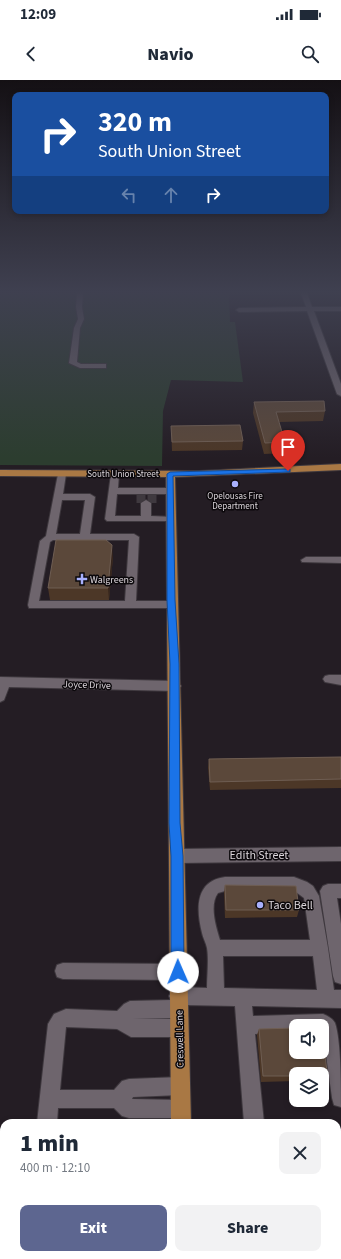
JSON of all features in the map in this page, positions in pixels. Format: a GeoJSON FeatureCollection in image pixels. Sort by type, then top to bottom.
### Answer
{"type":"FeatureCollection","features":[{"type":"Feature","properties":{"kind":"main road","name":"South Union Street"},"geometry":{"type":"LineString","coordinates":[[0,473],[170,474],[341,467]]}},
{"type":"Feature","properties":{"kind":"main road","name":"Creswell Lane"},"geometry":{"type":"LineString","coordinates":[[170,474],[175,686],[175,823],[177,856],[180,1116]]}},
{"type":"Feature","properties":{"kind":"street"},"geometry":{"type":"LineString","coordinates":[[74,348],[73,363],[80,366],[103,366]]}},
{"type":"Feature","properties":{"kind":"street"},"geometry":{"type":"LineString","coordinates":[[324,348],[341,394]]}},
{"type":"Feature","properties":{"kind":"street"},"geometry":{"type":"LineString","coordinates":[[52,537],[62,474]]}},
{"type":"Feature","properties":{"kind":"street"},"geometry":{"type":"LineString","coordinates":[[115,474],[110,519],[170,491]]}},
{"type":"Feature","properties":{"kind":"street"},"geometry":{"type":"LineString","coordinates":[[113,491],[146,501],[170,519]]}},
{"type":"Feature","properties":{"kind":"street"},"geometry":{"type":"LineString","coordinates":[[58,497],[90,497],[85,537]]}},
{"type":"Feature","properties":{"kind":"street"},"geometry":{"type":"LineString","coordinates":[[130,605],[134,537],[52,537],[45,541],[33,605],[130,605],[172,605]]}},
{"type":"Feature","properties":{"kind":"street"},"geometry":{"type":"LineString","coordinates":[[306,560],[341,560]]}},
{"type":"Feature","properties":{"kind":"street"},"geometry":{"type":"LineString","coordinates":[[0,697],[2,682]]}},
{"type":"Feature","properties":{"kind":"street","name":"Joyce Drive"},"geometry":{"type":"LineString","coordinates":[[2,682],[175,686]]}},
{"type":"Feature","properties":{"kind":"street","name":"Edith Street"},"geometry":{"type":"LineString","coordinates":[[177,856],[341,854]]}},
{"type":"Feature","properties":{"kind":"street"},"geometry":{"type":"LineString","coordinates":[[120,1020],[130,1010],[216,997],[333,998],[320,948],[311,896],[308,890],[300,885],[294,884],[225,884],[217,885],[212,889],[208,896],[207,903],[208,928],[210,939],[215,948],[216,997]]}},
{"type":"Feature","properties":{"kind":"street"},"geometry":{"type":"LineString","coordinates":[[341,891],[328,891],[341,976]]}},
{"type":"Feature","properties":{"kind":"street"},"geometry":{"type":"LineString","coordinates":[[215,948],[320,948]]}},
{"type":"Feature","properties":{"kind":"street"},"geometry":{"type":"LineString","coordinates":[[64,971],[178,972]]}},
{"type":"Feature","properties":{"kind":"street"},"geometry":{"type":"LineString","coordinates":[[243,997],[254,1119]]}},
{"type":"Feature","properties":{"kind":"street"},"geometry":{"type":"LineString","coordinates":[[48,1119],[57,1024],[60,1020],[66,1018],[120,1020],[131,1028],[179,1028]]}},
{"type":"Feature","properties":{"kind":"street"},"geometry":{"type":"LineString","coordinates":[[246,1025],[323,1023],[326,1025],[331,1034],[341,1098]]}},
{"type":"Feature","properties":{"kind":"street"},"geometry":{"type":"LineString","coordinates":[[118,1099],[129,1088],[180,1086]]}},
{"type":"Feature","properties":{"kind":"street"},"geometry":{"type":"LineString","coordinates":[[50,1099],[118,1099],[129,1109],[180,1116]]}},
{"type":"Feature","properties":{"kind":"green space"},"geometry":{"type":"Polygon","coordinates":[[[0,348],[238,348],[243,382],[171,380],[163,411],[162,466],[0,465],[0,348]]]}},
{"type":"Feature","properties":{"kind":"building"},"geometry":{"type":"Polygon","coordinates":[[[324,401],[325,411],[276,412],[285,442],[265,443],[254,402],[324,401]]]}},
{"type":"Feature","properties":{"kind":"building"},"geometry":{"type":"Polygon","coordinates":[[[240,425],[243,441],[172,442],[171,426],[240,425]]]}},
{"type":"Feature","properties":{"kind":"building","name":"Walgreens"},"geometry":{"type":"Polygon","coordinates":[[[56,540],[106,540],[112,545],[108,588],[48,588],[56,540]]]}},
{"type":"Feature","properties":{"kind":"building"},"geometry":{"type":"Polygon","coordinates":[[[341,757],[341,779],[210,782],[209,759],[341,757]]]}},
{"type":"Feature","properties":{"kind":"building","name":"Taco Bell"},"geometry":{"type":"Polygon","coordinates":[[[225,885],[296,886],[299,910],[226,910],[225,885]]]}},
{"type":"Feature","properties":{"kind":"building"},"geometry":{"type":"Polygon","coordinates":[[[289,1028],[289,1059],[325,1059],[326,1067],[289,1067],[289,1076],[263,1076],[259,1029],[289,1028]]]}},
{"type":"Feature","properties":{"kind":"tunnel"},"geometry":{"type":"LineString","coordinates":[[141,495],[141,503]]}},
{"type":"Feature","properties":{"kind":"tunnel"},"geometry":{"type":"LineString","coordinates":[[152,495],[152,503]]}},
{"type":"Feature","properties":{"kind":"place","name":"Opelousas Fire Department"},"geometry":{"type":"Point","coordinates":[235,484]}},
{"type":"Feature","properties":{"kind":"place","name":"Walgreens"},"geometry":{"type":"Point","coordinates":[82,579]}},
{"type":"Feature","properties":{"kind":"place","name":"Taco Bell"},"geometry":{"type":"Point","coordinates":[260,905]}},
{"type":"Feature","properties":{"kind":"route"},"geometry":{"type":"LineString","coordinates":[[178,972],[170,474],[288,471]]}}]}
